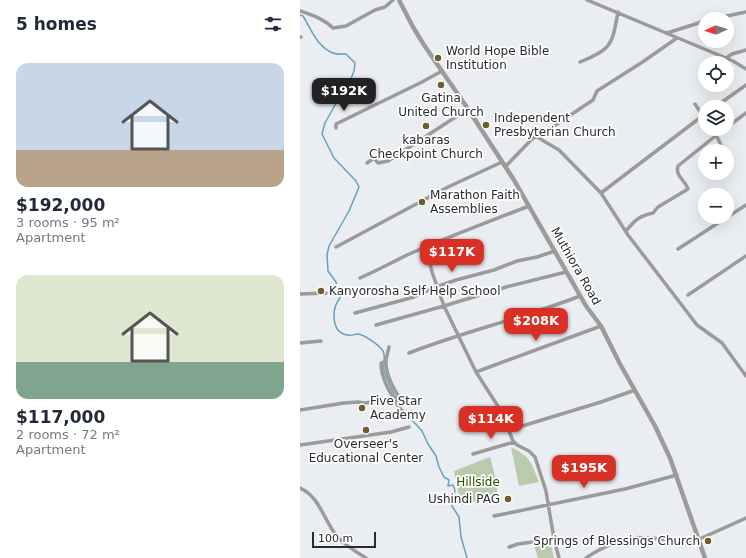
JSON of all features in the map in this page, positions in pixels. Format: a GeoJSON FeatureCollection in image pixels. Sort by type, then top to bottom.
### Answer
{"type":"FeatureCollection","features":[{"type":"Feature","properties":{"kind":"street"},"geometry":{"type":"LineString","coordinates":[[300,11],[311,14],[327,22],[333,28],[346,26],[385,6],[392,0]]}},
{"type":"Feature","properties":{"kind":"street","name":"Muthiora Road"},"geometry":{"type":"LineString","coordinates":[[399,0],[413,27],[468,109],[529,206],[580,296],[601,326],[620,364],[655,426],[677,475],[705,558]]}},
{"type":"Feature","properties":{"kind":"street"},"geometry":{"type":"LineString","coordinates":[[587,0],[721,56]]}},
{"type":"Feature","properties":{"kind":"street"},"geometry":{"type":"LineString","coordinates":[[580,62],[596,56],[608,47],[614,34],[618,12]]}},
{"type":"Feature","properties":{"kind":"street"},"geometry":{"type":"LineString","coordinates":[[734,15],[746,12]]}},
{"type":"Feature","properties":{"kind":"street"},"geometry":{"type":"LineString","coordinates":[[666,34],[698,23]]}},
{"type":"Feature","properties":{"kind":"street"},"geometry":{"type":"LineString","coordinates":[[336,247],[448,187],[503,165],[530,141],[592,100],[597,91],[677,38]]}},
{"type":"Feature","properties":{"kind":"street"},"geometry":{"type":"LineString","coordinates":[[729,56],[746,50]]}},
{"type":"Feature","properties":{"kind":"street"},"geometry":{"type":"LineString","coordinates":[[734,62],[746,69]]}},
{"type":"Feature","properties":{"kind":"street"},"geometry":{"type":"LineString","coordinates":[[336,128],[336,124],[442,71]]}},
{"type":"Feature","properties":{"kind":"street"},"geometry":{"type":"LineString","coordinates":[[725,100],[746,85]]}},
{"type":"Feature","properties":{"kind":"street"},"geometry":{"type":"LineString","coordinates":[[695,104],[698,108]]}},
{"type":"Feature","properties":{"kind":"street"},"geometry":{"type":"LineString","coordinates":[[367,162],[374,158],[378,163],[388,161],[468,109]]}},
{"type":"Feature","properties":{"kind":"street"},"geometry":{"type":"LineString","coordinates":[[734,122],[746,114]]}},
{"type":"Feature","properties":{"kind":"street"},"geometry":{"type":"LineString","coordinates":[[601,193],[698,120]]}},
{"type":"Feature","properties":{"kind":"street"},"geometry":{"type":"LineString","coordinates":[[537,136],[559,150],[601,193],[626,231],[697,325],[722,343],[746,376]]}},
{"type":"Feature","properties":{"kind":"street"},"geometry":{"type":"LineString","coordinates":[[626,231],[642,215],[653,213],[658,207],[688,189],[678,174],[678,166],[715,136]]}},
{"type":"Feature","properties":{"kind":"street"},"geometry":{"type":"LineString","coordinates":[[678,249],[746,205]]}},
{"type":"Feature","properties":{"kind":"street"},"geometry":{"type":"LineString","coordinates":[[360,278],[426,247],[529,206]]}},
{"type":"Feature","properties":{"kind":"street"},"geometry":{"type":"LineString","coordinates":[[426,247],[432,272],[444,306],[476,372],[501,411],[514,442],[517,445],[529,450],[535,457],[542,478],[559,558]]}},
{"type":"Feature","properties":{"kind":"street"},"geometry":{"type":"LineString","coordinates":[[355,313],[414,297],[437,287],[494,270],[517,261],[538,257],[555,251]]}},
{"type":"Feature","properties":{"kind":"street"},"geometry":{"type":"LineString","coordinates":[[688,295],[746,256]]}},
{"type":"Feature","properties":{"kind":"street"},"geometry":{"type":"LineString","coordinates":[[376,326],[506,287],[566,272]]}},
{"type":"Feature","properties":{"kind":"street"},"geometry":{"type":"LineString","coordinates":[[300,294],[326,293]]}},
{"type":"Feature","properties":{"kind":"street"},"geometry":{"type":"LineString","coordinates":[[409,353],[459,335],[558,305],[580,296]]}},
{"type":"Feature","properties":{"kind":"street"},"geometry":{"type":"LineString","coordinates":[[476,372],[601,326]]}},
{"type":"Feature","properties":{"kind":"street"},"geometry":{"type":"LineString","coordinates":[[300,343],[321,340]]}},
{"type":"Feature","properties":{"kind":"street"},"geometry":{"type":"LineString","coordinates":[[389,347],[386,361],[395,398]]}},
{"type":"Feature","properties":{"kind":"street"},"geometry":{"type":"LineString","coordinates":[[386,361],[381,363],[381,369],[385,381],[404,416]]}},
{"type":"Feature","properties":{"kind":"street"},"geometry":{"type":"LineString","coordinates":[[509,430],[635,390]]}},
{"type":"Feature","properties":{"kind":"street"},"geometry":{"type":"LineString","coordinates":[[300,410],[358,402],[365,403],[395,398],[402,401]]}},
{"type":"Feature","properties":{"kind":"street"},"geometry":{"type":"LineString","coordinates":[[300,445],[391,432],[409,427]]}},
{"type":"Feature","properties":{"kind":"street"},"geometry":{"type":"LineString","coordinates":[[473,454],[514,442]]}},
{"type":"Feature","properties":{"kind":"street"},"geometry":{"type":"LineString","coordinates":[[494,516],[625,489],[677,475]]}},
{"type":"Feature","properties":{"kind":"street"},"geometry":{"type":"LineString","coordinates":[[300,488],[310,493],[328,523],[346,546],[366,558]]}},
{"type":"Feature","properties":{"kind":"street"},"geometry":{"type":"LineString","coordinates":[[586,558],[602,548],[634,538],[651,538],[686,542],[698,540],[746,518]]}},
{"type":"Feature","properties":{"kind":"street"},"geometry":{"type":"LineString","coordinates":[[508,547],[518,544],[554,539]]}},
{"type":"Feature","properties":{"kind":"green space"},"geometry":{"type":"Polygon","coordinates":[[[511,447],[527,457],[539,482],[519,486],[511,447]]]}},
{"type":"Feature","properties":{"kind":"green space","name":"Hillside"},"geometry":{"type":"Polygon","coordinates":[[[490,457],[497,484],[497,496],[461,505],[454,471],[490,457]]]}},
{"type":"Feature","properties":{"kind":"green space"},"geometry":{"type":"Polygon","coordinates":[[[550,541],[554,558],[538,558],[534,545],[550,541]]]}},
{"type":"Feature","properties":{"kind":"waterway"},"geometry":{"type":"LineString","coordinates":[[300,15],[303,16],[315,37],[323,47],[335,54],[346,54],[355,63],[354,71],[346,92],[339,98],[325,123],[322,134],[334,158],[356,181],[359,187],[349,211],[329,246],[327,255],[328,271],[336,282],[340,298],[335,307],[335,322],[341,333],[349,335],[358,334],[364,336],[375,343],[383,351],[384,370],[390,387],[399,404]]}},
{"type":"Feature","properties":{"kind":"waterway"},"geometry":{"type":"LineString","coordinates":[[400,407],[422,431],[436,456],[444,477],[449,480],[448,486],[453,485],[455,490],[452,506],[459,517],[461,537],[467,558]]}},
{"type":"Feature","properties":{"kind":"place","name":"World Hope Bible Institution"},"geometry":{"type":"Point","coordinates":[438,58]}},
{"type":"Feature","properties":{"kind":"place","name":"Gatina United Church"},"geometry":{"type":"Point","coordinates":[441,85]}},
{"type":"Feature","properties":{"kind":"place","name":"Independent Presbyterian Church"},"geometry":{"type":"Point","coordinates":[486,125]}},
{"type":"Feature","properties":{"kind":"place","name":"kabaras Checkpoint Church"},"geometry":{"type":"Point","coordinates":[426,126]}},
{"type":"Feature","properties":{"kind":"place","name":"Marathon Faith Assemblies"},"geometry":{"type":"Point","coordinates":[422,202]}},
{"type":"Feature","properties":{"kind":"place","name":"Kanyorosha Self Help School"},"geometry":{"type":"Point","coordinates":[321,291]}},
{"type":"Feature","properties":{"kind":"place","name":"Five Star Academy"},"geometry":{"type":"Point","coordinates":[362,408]}},
{"type":"Feature","properties":{"kind":"place","name":"Overseer's Educational Center"},"geometry":{"type":"Point","coordinates":[366,430]}},
{"type":"Feature","properties":{"kind":"place","name":"Ushindi PAG"},"geometry":{"type":"Point","coordinates":[508,499]}},
{"type":"Feature","properties":{"kind":"place","name":"Springs of Blessings Church"},"geometry":{"type":"Point","coordinates":[708,541]}}]}
